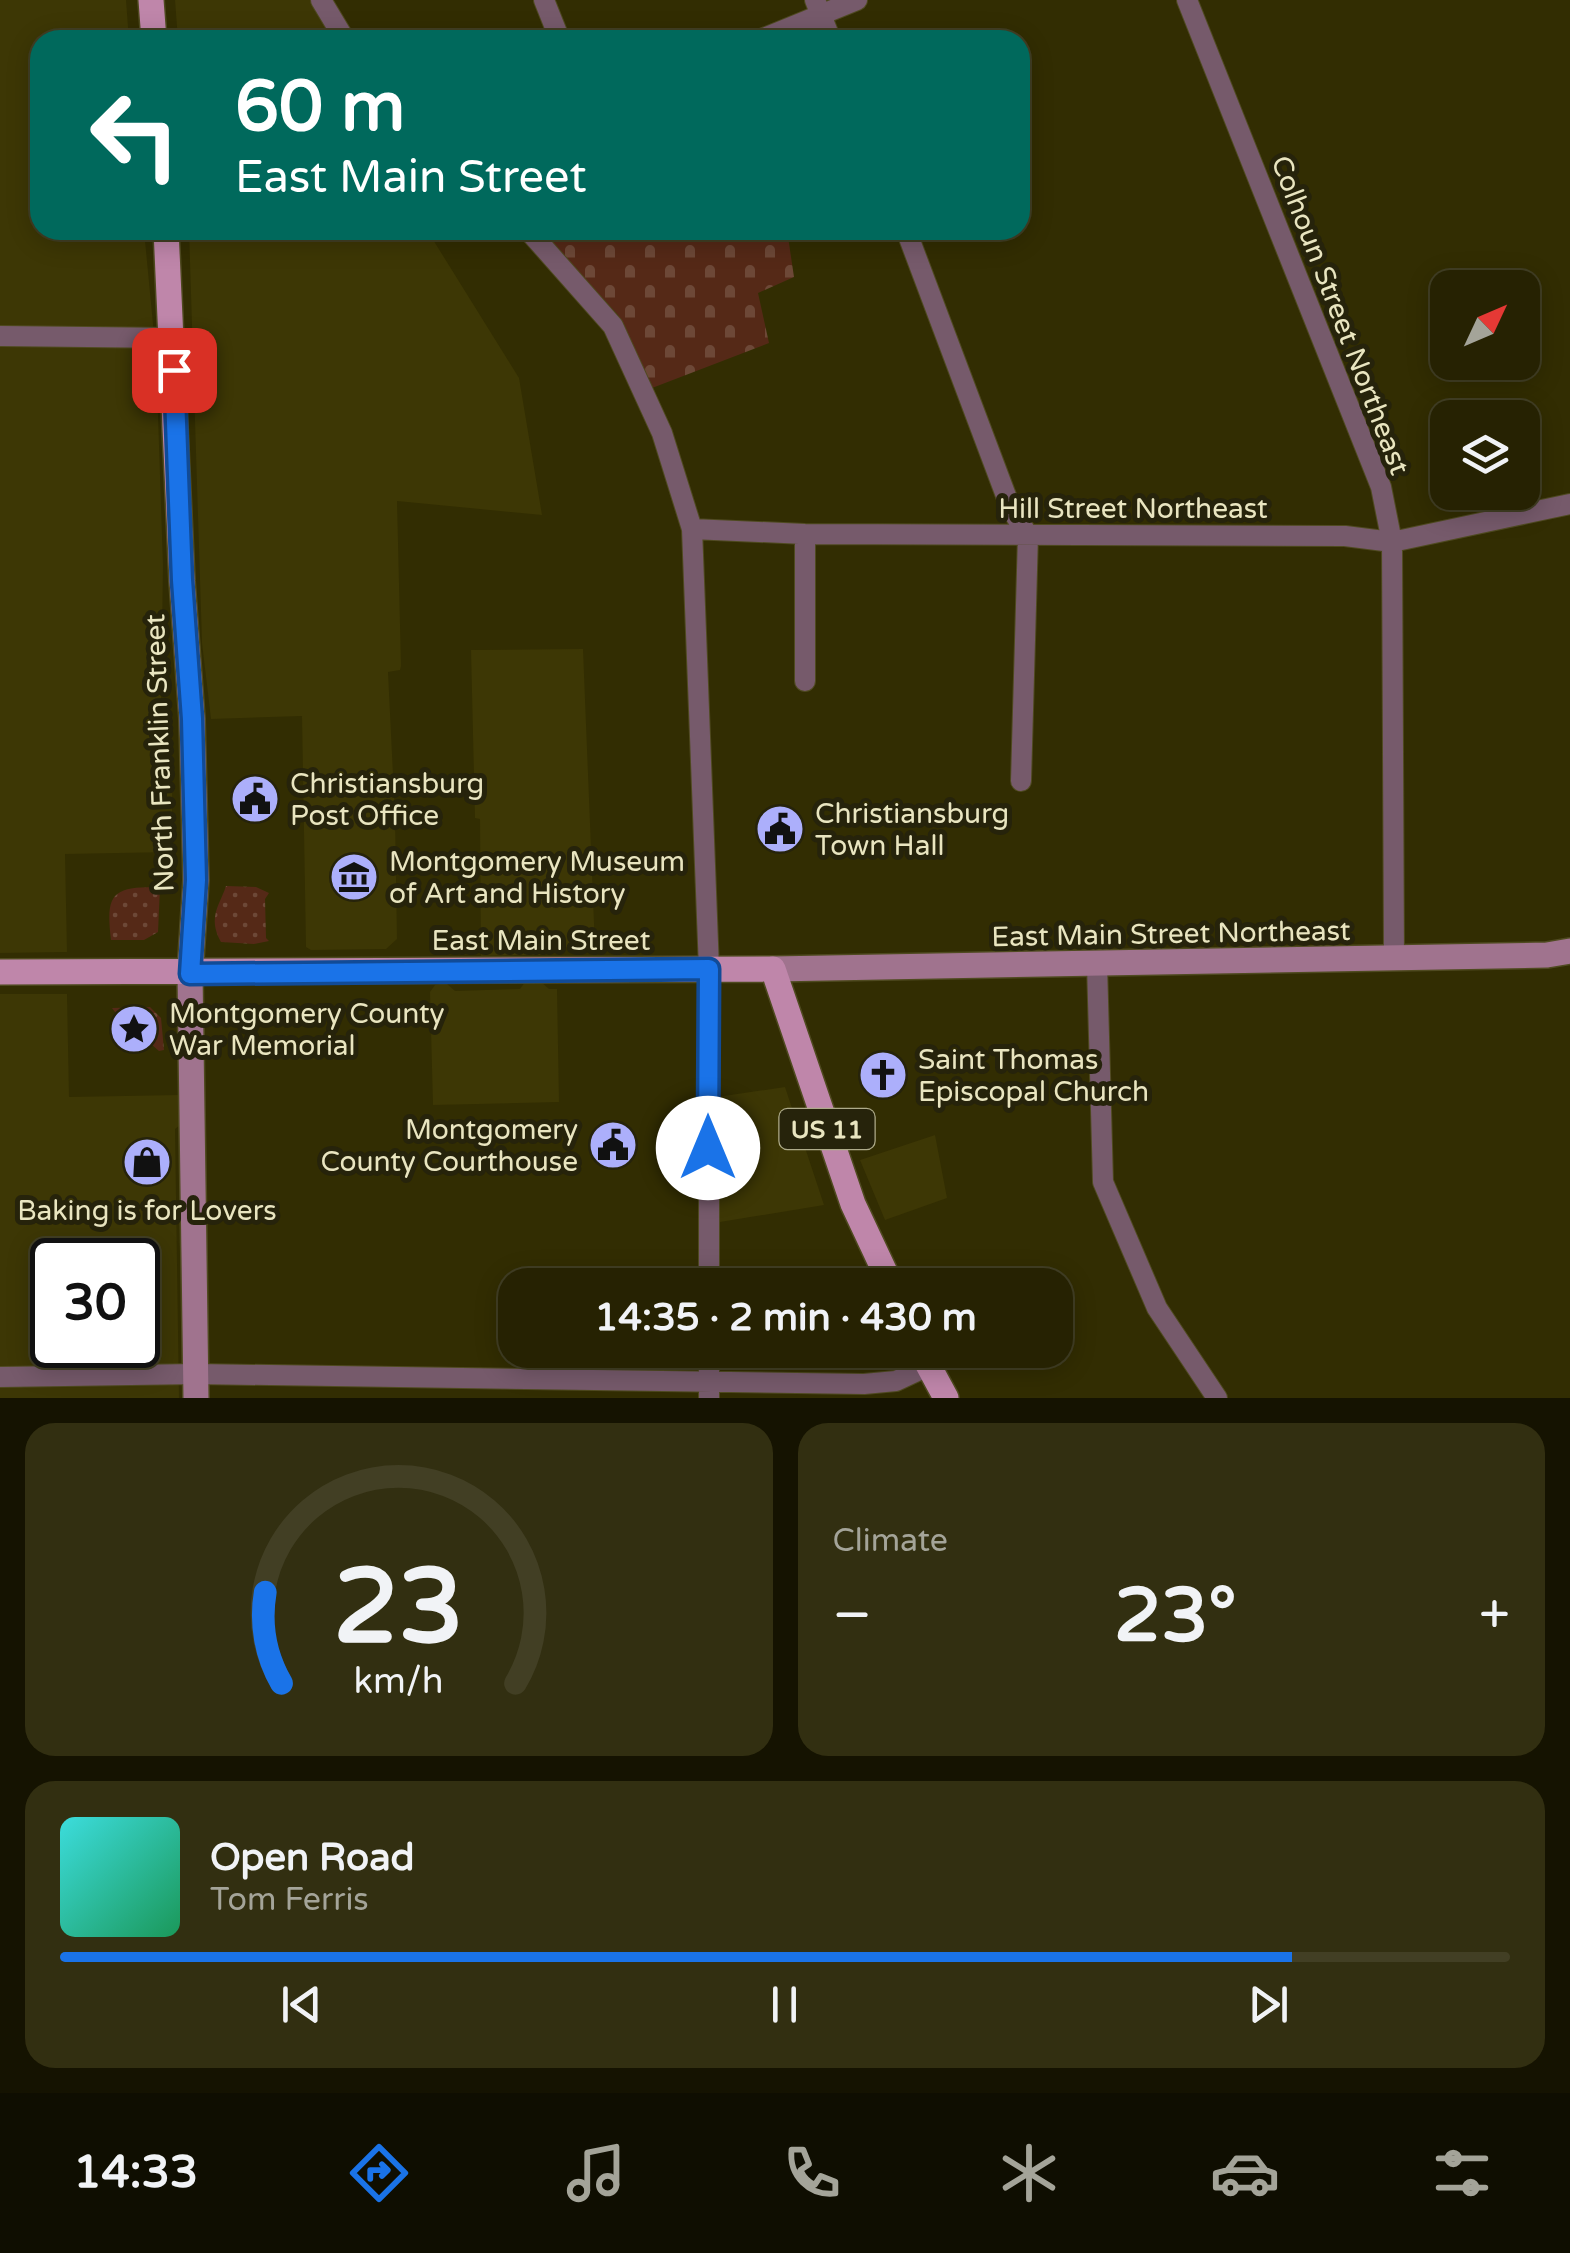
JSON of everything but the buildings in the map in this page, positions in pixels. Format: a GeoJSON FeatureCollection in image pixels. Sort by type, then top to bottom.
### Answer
{"type":"FeatureCollection","features":[{"type":"Feature","properties":{"kind":"main road"},"geometry":{"type":"LineString","coordinates":[[151,0],[153,30]]}},
{"type":"Feature","properties":{"kind":"main road","name":"North Franklin Street"},"geometry":{"type":"LineString","coordinates":[[167,240],[192,719],[196,880],[190,974]]}},
{"type":"Feature","properties":{"kind":"main road","name":"East Main Street"},"geometry":{"type":"LineString","coordinates":[[0,972],[773,969]]}},
{"type":"Feature","properties":{"kind":"main road","name":"US 11"},"geometry":{"type":"LineString","coordinates":[[773,969],[853,1204],[883,1268]]}},
{"type":"Feature","properties":{"kind":"main road"},"geometry":{"type":"LineString","coordinates":[[930,1368],[946,1398]]}},
{"type":"Feature","properties":{"kind":"street"},"geometry":{"type":"LineString","coordinates":[[321,0],[339,30]]}},
{"type":"Feature","properties":{"kind":"street"},"geometry":{"type":"LineString","coordinates":[[544,0],[556,30]]}},
{"type":"Feature","properties":{"kind":"street"},"geometry":{"type":"LineString","coordinates":[[778,30],[819,8],[857,0]]}},
{"type":"Feature","properties":{"kind":"street","name":"Colhoun Street Northeast"},"geometry":{"type":"LineString","coordinates":[[1187,0],[1381,487],[1392,542],[1394,960]]}},
{"type":"Feature","properties":{"kind":"street"},"geometry":{"type":"LineString","coordinates":[[537,240],[613,326],[662,432],[692,529],[709,969],[708,1268]]}},
{"type":"Feature","properties":{"kind":"street"},"geometry":{"type":"LineString","coordinates":[[910,240],[1011,508],[1028,535],[1021,781]]}},
{"type":"Feature","properties":{"kind":"street"},"geometry":{"type":"LineString","coordinates":[[0,336],[173,338]]}},
{"type":"Feature","properties":{"kind":"street","name":"Hill Street Northeast"},"geometry":{"type":"LineString","coordinates":[[692,529],[805,534],[1345,536],[1392,542],[1570,504]]}},
{"type":"Feature","properties":{"kind":"street"},"geometry":{"type":"LineString","coordinates":[[805,534],[805,681]]}},
{"type":"Feature","properties":{"kind":"street","name":"East Main Street Northeast"},"geometry":{"type":"LineString","coordinates":[[773,969],[1394,960],[1570,951]]}},
{"type":"Feature","properties":{"kind":"street"},"geometry":{"type":"LineString","coordinates":[[1097,964],[1103,1182],[1157,1308],[1217,1398]]}},
{"type":"Feature","properties":{"kind":"street"},"geometry":{"type":"LineString","coordinates":[[190,974],[196,1386]]}},
{"type":"Feature","properties":{"kind":"street"},"geometry":{"type":"LineString","coordinates":[[0,1378],[196,1386],[709,1389],[896,1382],[912,1368]]}},
{"type":"Feature","properties":{"kind":"shaded area"},"geometry":{"type":"Polygon","coordinates":[[[0,0],[126,0],[128,30],[30,30],[30,240],[145,240],[156,355],[163,565],[161,705],[172,747],[172,852],[65,854],[67,952],[0,953],[0,0]]]}},
{"type":"Feature","properties":{"kind":"shaded area"},"geometry":{"type":"Polygon","coordinates":[[[175,0],[310,0],[329,30],[177,30],[175,0]]]}},
{"type":"Feature","properties":{"kind":"shaded area"},"geometry":{"type":"Polygon","coordinates":[[[189,240],[433,240],[519,378],[542,515],[397,501],[401,666],[400,670],[388,672],[397,939],[386,949],[306,947],[302,716],[211,719],[202,643],[189,240]]]}},
{"type":"Feature","properties":{"kind":"shaded area"},"geometry":{"type":"Polygon","coordinates":[[[583,649],[595,948],[547,947],[541,955],[481,956],[480,819],[475,818],[471,650],[583,649]]]}},
{"type":"Feature","properties":{"kind":"shaded area"},"geometry":{"type":"Polygon","coordinates":[[[540,981],[549,989],[557,989],[559,1102],[433,1105],[430,992],[435,985],[446,983],[455,991],[520,989],[525,982],[540,981]]]}},
{"type":"Feature","properties":{"kind":"shaded area"},"geometry":{"type":"Polygon","coordinates":[[[0,994],[67,994],[69,1097],[179,1095],[182,1115],[175,1129],[179,1398],[0,1398],[0,994]]]}},
{"type":"Feature","properties":{"kind":"shaded area"},"geometry":{"type":"Polygon","coordinates":[[[785,1087],[824,1205],[720,1222],[717,1097],[785,1087]]]}},
{"type":"Feature","properties":{"kind":"shaded area"},"geometry":{"type":"Polygon","coordinates":[[[935,1135],[947,1198],[885,1220],[860,1160],[935,1135]]]}},
{"type":"Feature","properties":{"kind":"green space"},"geometry":{"type":"Polygon","coordinates":[[[549,240],[788,240],[794,277],[758,293],[769,343],[652,388],[618,315],[549,240]]]}},
{"type":"Feature","properties":{"kind":"green space"},"geometry":{"type":"Polygon","coordinates":[[[226,886],[256,887],[269,893],[265,899],[269,941],[221,942],[215,918],[226,886]]]}},
{"type":"Feature","properties":{"kind":"green space"},"geometry":{"type":"Polygon","coordinates":[[[160,887],[158,932],[144,940],[111,940],[110,911],[116,895],[132,888],[160,887]]]}},
{"type":"Feature","properties":{"kind":"green space"},"geometry":{"type":"Polygon","coordinates":[[[150,1007],[161,1018],[164,1050],[159,1051],[151,1044],[131,1045],[122,1051],[113,1042],[119,1035],[118,1016],[112,1008],[150,1007]]]}},
{"type":"Feature","properties":{"kind":"place","name":"Christiansburg Post Office"},"geometry":{"type":"Point","coordinates":[255,799]}},
{"type":"Feature","properties":{"kind":"place","name":"Christiansburg Town Hall"},"geometry":{"type":"Point","coordinates":[780,829]}},
{"type":"Feature","properties":{"kind":"place","name":"Montgomery Museum of Art and History"},"geometry":{"type":"Point","coordinates":[354,877]}},
{"type":"Feature","properties":{"kind":"place","name":"Montgomery County War Memorial"},"geometry":{"type":"Point","coordinates":[134,1029]}},
{"type":"Feature","properties":{"kind":"place","name":"Saint Thomas Episcopal Church"},"geometry":{"type":"Point","coordinates":[883,1075]}},
{"type":"Feature","properties":{"kind":"place","name":"Montgomery County Courthouse"},"geometry":{"type":"Point","coordinates":[613,1145]}},
{"type":"Feature","properties":{"kind":"place","name":"Baking is for Lovers"},"geometry":{"type":"Point","coordinates":[147,1162]}},
{"type":"Feature","properties":{"kind":"route"},"geometry":{"type":"LineString","coordinates":[[174,370],[192,719],[196,880],[190,974],[709,969],[708,1148]]}}]}
